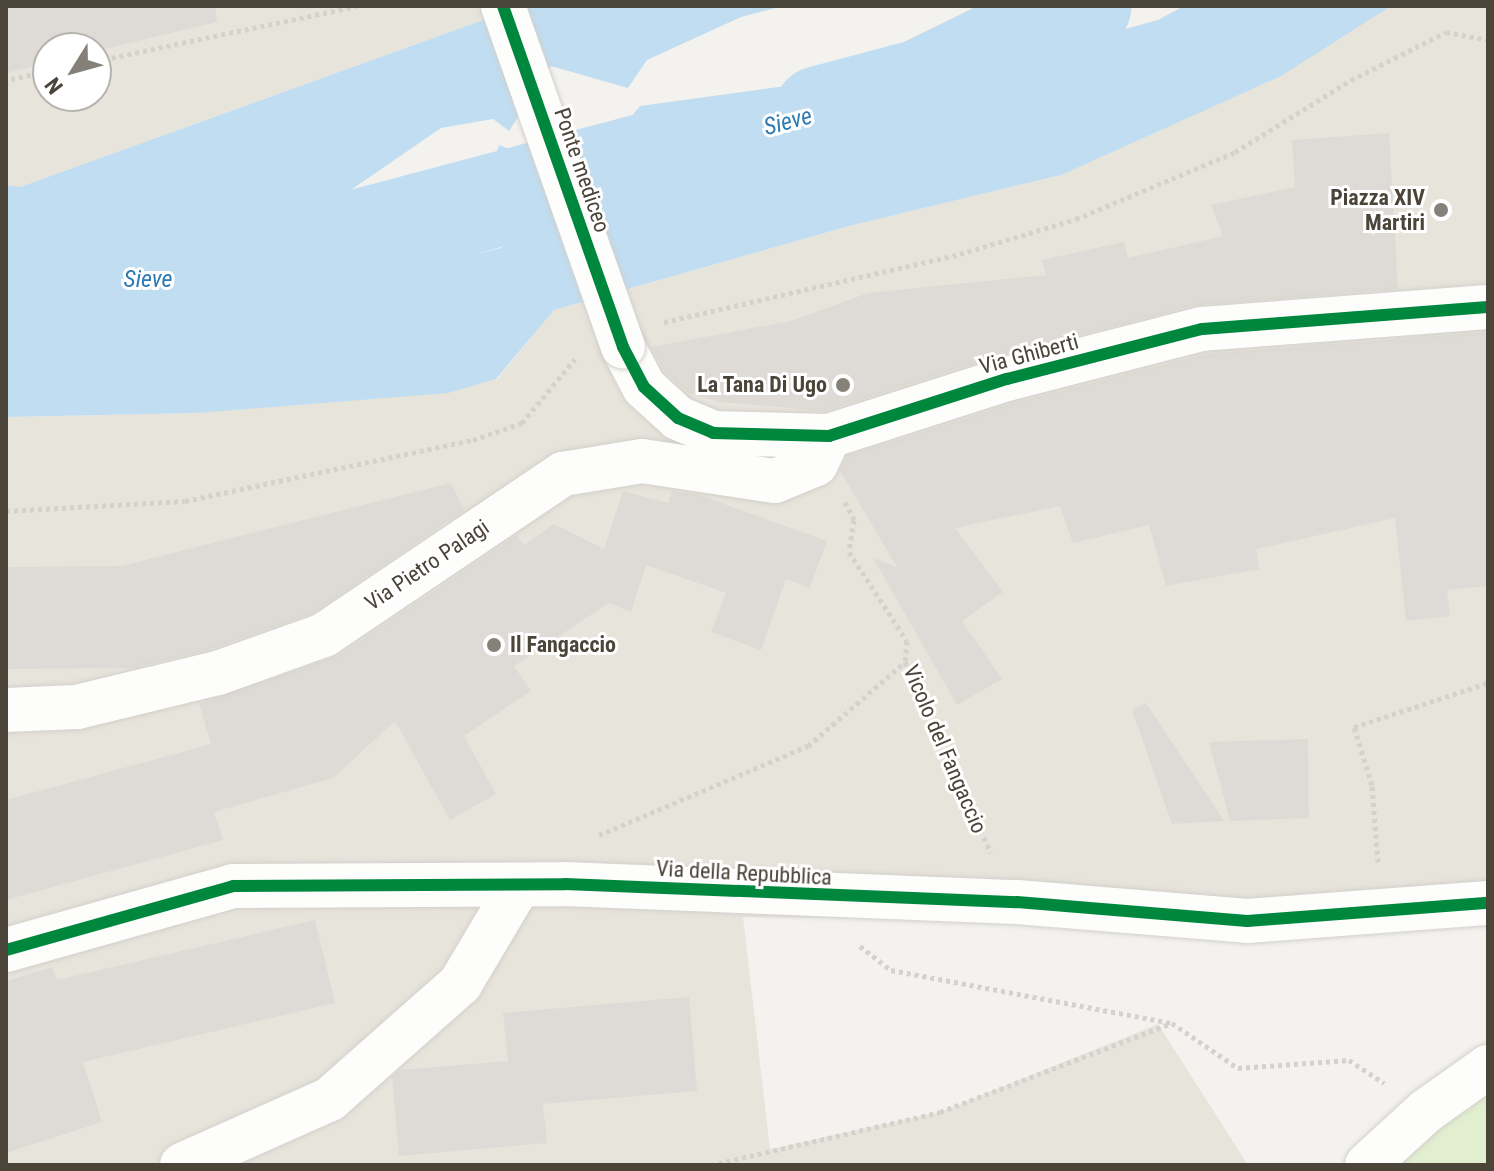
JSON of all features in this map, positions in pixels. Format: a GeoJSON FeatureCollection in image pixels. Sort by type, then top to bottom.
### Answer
{"type":"FeatureCollection","features":[{"type":"Feature","properties":{"kind":"street","name":"Ponte mediceo"},"geometry":{"type":"LineString","coordinates":[[503,6],[637,336]]}},
{"type":"Feature","properties":{"kind":"street","name":"Via Ghiberti"},"geometry":{"type":"LineString","coordinates":[[637,336],[644,387],[678,418],[713,433],[822,450],[1007,379],[1202,329],[1488,307]]}},
{"type":"Feature","properties":{"kind":"street","name":"Via Pietro Palagi"},"geometry":{"type":"LineString","coordinates":[[6,710],[77,707],[218,673],[324,635],[563,474],[642,461],[775,481],[822,450]]}},
{"type":"Feature","properties":{"kind":"street","name":"Via della Repubblica"},"geometry":{"type":"LineString","coordinates":[[6,950],[233,886],[519,885],[1017,902],[1247,921],[1488,903]]}},
{"type":"Feature","properties":{"kind":"street"},"geometry":{"type":"LineString","coordinates":[[182,1165],[330,1099],[460,984],[519,885]]}},
{"type":"Feature","properties":{"kind":"street"},"geometry":{"type":"LineString","coordinates":[[1367,1165],[1426,1111],[1488,1067]]}},
{"type":"Feature","properties":{"kind":"path"},"geometry":{"type":"LineString","coordinates":[[112,58],[357,6]]}},
{"type":"Feature","properties":{"kind":"path"},"geometry":{"type":"LineString","coordinates":[[637,336],[960,254],[1076,219],[1235,152],[1351,80],[1446,32],[1488,40]]}},
{"type":"Feature","properties":{"kind":"path"},"geometry":{"type":"LineString","coordinates":[[11,79],[32,74]]}},
{"type":"Feature","properties":{"kind":"path"},"geometry":{"type":"LineString","coordinates":[[6,511],[185,501],[473,440],[522,423],[580,353]]}},
{"type":"Feature","properties":{"kind":"path"},"geometry":{"type":"LineString","coordinates":[[593,837],[808,746],[905,662]]}},
{"type":"Feature","properties":{"kind":"path"},"geometry":{"type":"LineString","coordinates":[[1383,911],[1372,785],[1354,727],[1488,683]]}},
{"type":"Feature","properties":{"kind":"path"},"geometry":{"type":"LineString","coordinates":[[840,897],[853,941],[891,970],[1172,1023],[1238,1068],[1349,1060],[1426,1111]]}},
{"type":"Feature","properties":{"kind":"path"},"geometry":{"type":"LineString","coordinates":[[711,1165],[940,1112],[1172,1023]]}},
{"type":"Feature","properties":{"kind":"shaded area"},"geometry":{"type":"Polygon","coordinates":[[[6,6],[522,6],[20,187],[6,185],[6,6]]]}},
{"type":"Feature","properties":{"kind":"shaded area"},"geometry":{"type":"Polygon","coordinates":[[[1391,6],[1488,6],[1488,914],[1425,924],[743,917],[770,1149],[940,1112],[1158,1024],[1248,1165],[6,1165],[6,417],[196,413],[497,379],[554,310],[849,226],[1061,175],[1391,6]]]}},
{"type":"Feature","properties":{"kind":"green space"},"geometry":{"type":"Polygon","coordinates":[[[1488,1083],[1488,1165],[1390,1165],[1488,1083]]]}},
{"type":"Feature","properties":{"kind":"water","name":"Sieve"},"geometry":{"type":"Polygon","coordinates":[[[522,6],[783,6],[741,17],[647,60],[628,88],[551,66],[509,131],[493,119],[441,128],[332,203],[272,230],[312,268],[328,272],[370,273],[405,267],[417,257],[458,258],[501,248],[532,228],[529,205],[489,176],[499,145],[581,178],[640,106],[911,69],[950,77],[1158,20],[1184,6],[1391,6],[1281,76],[1061,175],[849,226],[554,310],[496,379],[448,393],[196,413],[6,417],[6,185],[20,187],[522,6]]]}},
{"type":"Feature","properties":{"kind":"building"},"geometry":{"type":"Polygon","coordinates":[[[6,6],[215,6],[217,22],[112,47],[112,32],[32,32],[32,67],[6,73],[6,6]]]}},
{"type":"Feature","properties":{"kind":"building"},"geometry":{"type":"Polygon","coordinates":[[[1389,133],[1398,289],[1196,305],[1001,355],[825,411],[720,402],[688,393],[664,371],[651,347],[791,321],[868,293],[1046,275],[1042,260],[1124,242],[1128,258],[1223,236],[1211,205],[1295,187],[1292,140],[1389,133]]]}},
{"type":"Feature","properties":{"kind":"building"},"geometry":{"type":"Polygon","coordinates":[[[1488,332],[1488,586],[1447,590],[1450,616],[1406,621],[1395,518],[1256,549],[1259,569],[1166,586],[1149,525],[1073,543],[1060,506],[955,528],[1003,592],[962,621],[1002,679],[957,705],[873,558],[897,567],[840,471],[847,456],[1014,403],[1206,354],[1488,332]]]}},
{"type":"Feature","properties":{"kind":"building"},"geometry":{"type":"Polygon","coordinates":[[[451,483],[464,510],[313,613],[211,649],[133,668],[6,669],[6,567],[121,566],[451,483]]]}},
{"type":"Feature","properties":{"kind":"building"},"geometry":{"type":"Polygon","coordinates":[[[623,491],[668,503],[672,491],[699,495],[827,541],[810,588],[786,579],[761,650],[711,632],[726,593],[646,565],[631,612],[609,603],[514,666],[531,691],[464,736],[496,794],[450,820],[395,721],[333,778],[214,812],[223,840],[6,900],[6,800],[211,744],[199,703],[338,656],[517,535],[524,545],[554,524],[604,549],[623,491]]]}},
{"type":"Feature","properties":{"kind":"building"},"geometry":{"type":"Polygon","coordinates":[[[1146,703],[1224,821],[1172,824],[1132,710],[1146,703]]]}},
{"type":"Feature","properties":{"kind":"building"},"geometry":{"type":"Polygon","coordinates":[[[1308,739],[1309,818],[1230,821],[1209,742],[1308,739]]]}},
{"type":"Feature","properties":{"kind":"building"},"geometry":{"type":"Polygon","coordinates":[[[315,920],[335,1003],[83,1062],[102,1122],[6,1153],[6,981],[52,967],[57,980],[315,920]]]}},
{"type":"Feature","properties":{"kind":"building"},"geometry":{"type":"Polygon","coordinates":[[[689,997],[697,1091],[543,1104],[547,1143],[399,1156],[392,1077],[400,1070],[508,1061],[503,1013],[689,997]]]}},
{"type":"Feature","properties":{"kind":"waterway","name":"Sieve"},"geometry":{"type":"LineString","coordinates":[[820,113],[921,86],[1084,6]]}},
{"type":"Feature","properties":{"kind":"waterway","name":"Sieve"},"geometry":{"type":"LineString","coordinates":[[6,273],[315,248],[641,161]]}},
{"type":"Feature","properties":{"kind":"cycle path"},"geometry":{"type":"LineString","coordinates":[[503,6],[623,347],[644,387],[678,418],[713,433],[829,436],[1007,379],[1202,329],[1488,307]]}},
{"type":"Feature","properties":{"kind":"cycle path"},"geometry":{"type":"LineString","coordinates":[[6,950],[233,886],[565,884],[1017,902],[1247,921],[1488,903]]}},
{"type":"Feature","properties":{"kind":"place","name":"Piazza XIV Martiri"},"geometry":{"type":"Point","coordinates":[1441,210]}},
{"type":"Feature","properties":{"kind":"place","name":"La Tana Di Ugo"},"geometry":{"type":"Point","coordinates":[843,385]}},
{"type":"Feature","properties":{"kind":"place","name":"Il Fangaccio"},"geometry":{"type":"Point","coordinates":[494,645]}}]}
